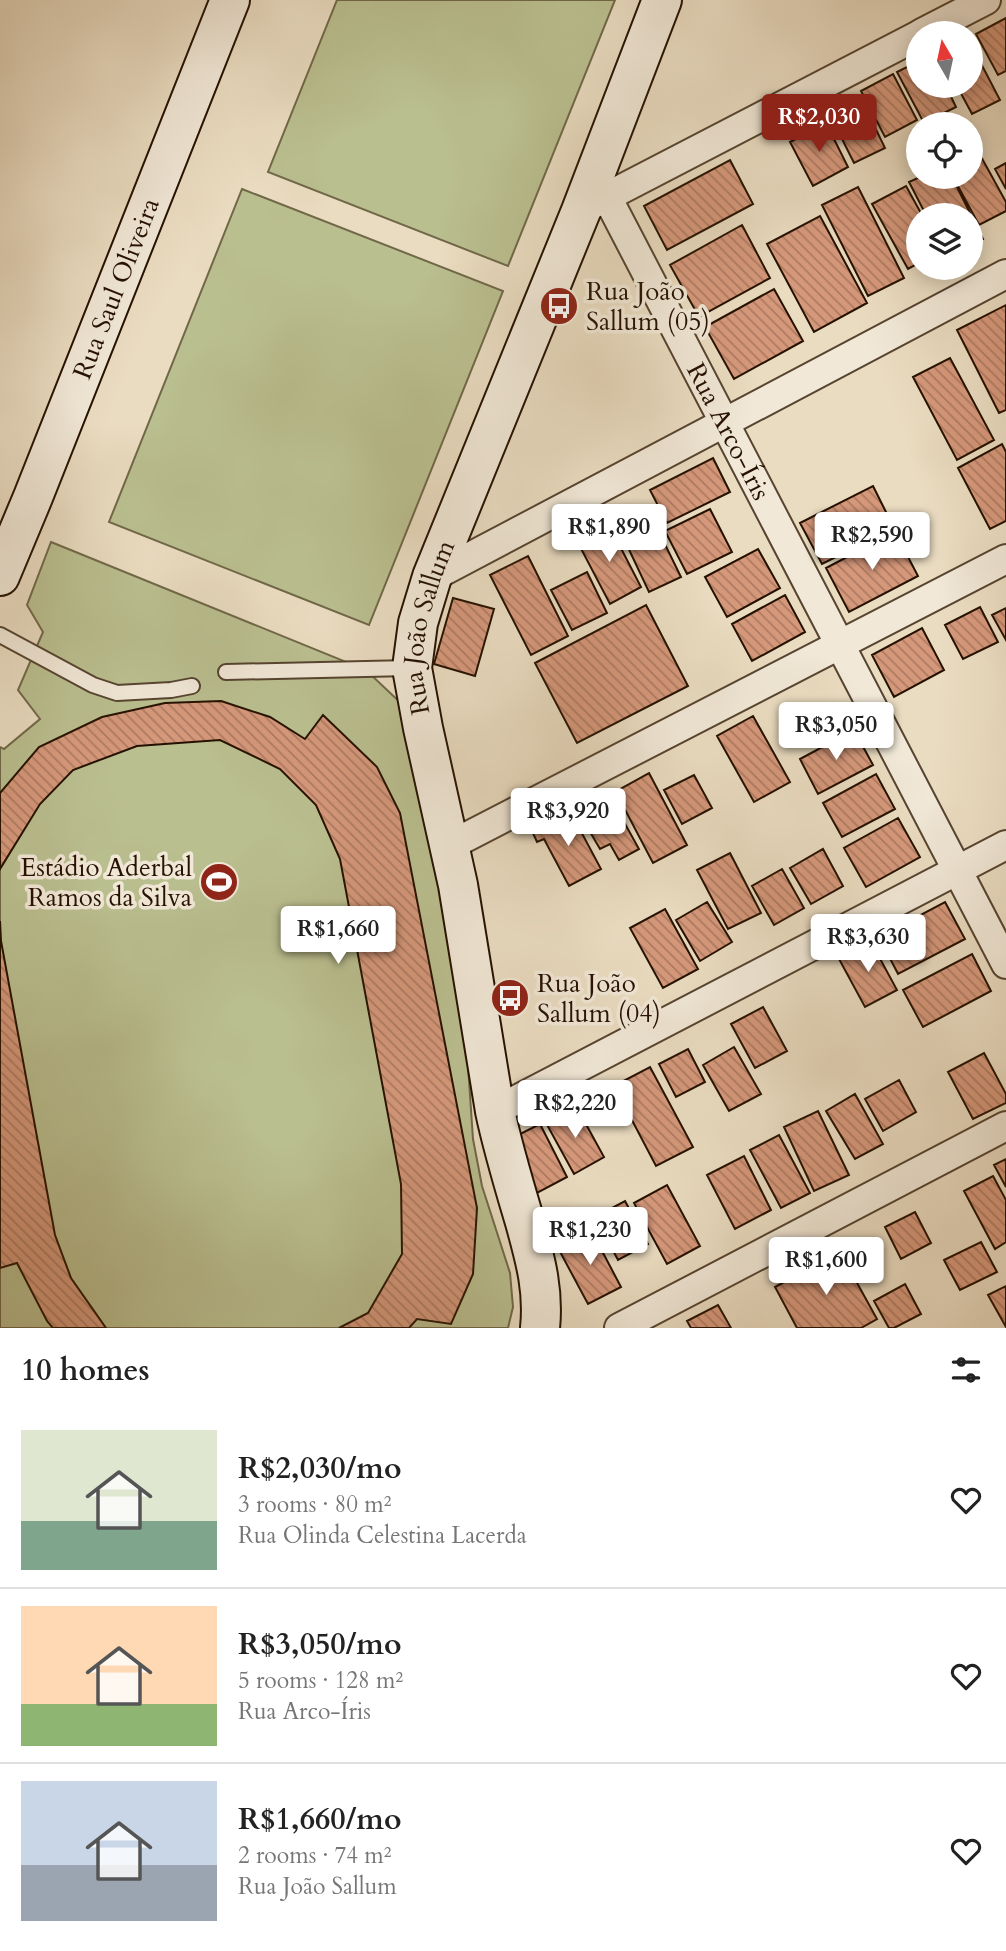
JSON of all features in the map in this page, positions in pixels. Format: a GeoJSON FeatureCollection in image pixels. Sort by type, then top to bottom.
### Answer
{"type":"FeatureCollection","features":[{"type":"Feature","properties":{"kind":"street","name":"Rua Saul Oliveira"},"geometry":{"type":"LineString","coordinates":[[0,576],[230,0]]}},
{"type":"Feature","properties":{"kind":"street","name":"Rua João Sallum"},"geometry":{"type":"LineString","coordinates":[[540,1328],[540,1275],[495,1111],[458,885],[412,668],[418,622],[432,577],[594,204],[662,0]]}},
{"type":"Feature","properties":{"kind":"street"},"geometry":{"type":"LineString","coordinates":[[945,21],[986,0]]}},
{"type":"Feature","properties":{"kind":"street"},"geometry":{"type":"LineString","coordinates":[[594,204],[906,41]]}},
{"type":"Feature","properties":{"kind":"street","name":"Rua Arco-Íris"},"geometry":{"type":"LineString","coordinates":[[594,204],[724,423],[1006,964]]}},
{"type":"Feature","properties":{"kind":"street"},"geometry":{"type":"LineString","coordinates":[[432,577],[1006,274]]}},
{"type":"Feature","properties":{"kind":"street"},"geometry":{"type":"LineString","coordinates":[[449,846],[1006,559]]}},
{"type":"Feature","properties":{"kind":"street"},"geometry":{"type":"LineString","coordinates":[[495,1111],[1006,845]]}},
{"type":"Feature","properties":{"kind":"street"},"geometry":{"type":"LineString","coordinates":[[619,1328],[1006,1126]]}},
{"type":"Feature","properties":{"kind":"lane"},"geometry":{"type":"LineString","coordinates":[[0,635],[93,685],[117,693],[192,686]]}},
{"type":"Feature","properties":{"kind":"lane"},"geometry":{"type":"LineString","coordinates":[[226,672],[412,668]]}},
{"type":"Feature","properties":{"kind":"green space"},"geometry":{"type":"Polygon","coordinates":[[[337,0],[615,0],[508,266],[268,172],[337,0]]]}},
{"type":"Feature","properties":{"kind":"green space"},"geometry":{"type":"Polygon","coordinates":[[[242,189],[503,291],[369,625],[109,522],[242,189]]]}},
{"type":"Feature","properties":{"kind":"green space","name":"Estádio Aderbal Ramos da Silva"},"geometry":{"type":"Polygon","coordinates":[[[51,542],[366,670],[405,707],[464,1007],[473,1139],[482,1186],[510,1273],[513,1307],[508,1328],[0,1328],[0,747],[4,749],[40,719],[18,690],[43,632],[27,605],[51,542]]]}},
{"type":"Feature","properties":{"kind":"building"},"geometry":{"type":"Polygon","coordinates":[[[1006,18],[1006,71],[998,75],[984,49],[984,30],[1006,18]]]}},
{"type":"Feature","properties":{"kind":"building"},"geometry":{"type":"Polygon","coordinates":[[[906,68],[906,89],[897,72],[906,68]]]}},
{"type":"Feature","properties":{"kind":"building"},"geometry":{"type":"Polygon","coordinates":[[[984,69],[1000,100],[971,112],[963,98],[984,98],[984,69]]]}},
{"type":"Feature","properties":{"kind":"building"},"geometry":{"type":"Polygon","coordinates":[[[893,74],[913,112],[906,112],[906,126],[885,137],[861,91],[893,74]]]}},
{"type":"Feature","properties":{"kind":"building"},"geometry":{"type":"Polygon","coordinates":[[[911,98],[952,98],[956,107],[946,112],[918,112],[911,98]]]}},
{"type":"Feature","properties":{"kind":"building"},"geometry":{"type":"Polygon","coordinates":[[[866,109],[885,148],[854,163],[835,125],[866,109]]]}},
{"type":"Feature","properties":{"kind":"building"},"geometry":{"type":"Polygon","coordinates":[[[826,123],[848,167],[813,186],[790,142],[826,123]]]}},
{"type":"Feature","properties":{"kind":"building"},"geometry":{"type":"Polygon","coordinates":[[[730,160],[753,204],[667,250],[644,206],[730,160]]]}},
{"type":"Feature","properties":{"kind":"building"},"geometry":{"type":"Polygon","coordinates":[[[983,160],[1006,202],[1006,211],[983,223],[983,203],[967,203],[960,189],[983,189],[983,160]]]}},
{"type":"Feature","properties":{"kind":"building"},"geometry":{"type":"Polygon","coordinates":[[[1006,163],[1006,189],[995,169],[1006,163]]]}},
{"type":"Feature","properties":{"kind":"building"},"geometry":{"type":"Polygon","coordinates":[[[906,186],[915,203],[906,203],[906,265],[872,204],[906,186]]]}},
{"type":"Feature","properties":{"kind":"building"},"geometry":{"type":"Polygon","coordinates":[[[858,187],[904,278],[868,296],[822,205],[858,187]]]}},
{"type":"Feature","properties":{"kind":"building"},"geometry":{"type":"Polygon","coordinates":[[[913,189],[958,189],[965,203],[920,203],[913,189]]]}},
{"type":"Feature","properties":{"kind":"building"},"geometry":{"type":"Polygon","coordinates":[[[820,216],[867,303],[814,332],[767,244],[820,216]]]}},
{"type":"Feature","properties":{"kind":"building"},"geometry":{"type":"Polygon","coordinates":[[[742,225],[770,278],[699,317],[670,265],[742,225]]]}},
{"type":"Feature","properties":{"kind":"building"},"geometry":{"type":"Polygon","coordinates":[[[774,289],[803,341],[734,379],[705,327],[774,289]]]}},
{"type":"Feature","properties":{"kind":"building"},"geometry":{"type":"Polygon","coordinates":[[[1006,305],[1006,410],[999,413],[957,330],[1006,305]]]}},
{"type":"Feature","properties":{"kind":"building"},"geometry":{"type":"Polygon","coordinates":[[[950,358],[994,440],[957,460],[913,377],[950,358]]]}},
{"type":"Feature","properties":{"kind":"building"},"geometry":{"type":"Polygon","coordinates":[[[1002,444],[1006,452],[1006,521],[990,529],[958,468],[1002,444]]]}},
{"type":"Feature","properties":{"kind":"building"},"geometry":{"type":"Polygon","coordinates":[[[713,458],[730,492],[667,523],[650,490],[713,458]]]}},
{"type":"Feature","properties":{"kind":"building"},"geometry":{"type":"Polygon","coordinates":[[[873,486],[894,528],[822,564],[800,523],[873,486]]]}},
{"type":"Feature","properties":{"kind":"building"},"geometry":{"type":"Polygon","coordinates":[[[710,509],[732,552],[687,574],[665,531],[710,509]]]}},
{"type":"Feature","properties":{"kind":"building"},"geometry":{"type":"Polygon","coordinates":[[[655,524],[681,577],[649,592],[624,539],[655,524]]]}},
{"type":"Feature","properties":{"kind":"building"},"geometry":{"type":"Polygon","coordinates":[[[609,525],[641,587],[610,604],[577,541],[609,525]]]}},
{"type":"Feature","properties":{"kind":"building"},"geometry":{"type":"Polygon","coordinates":[[[895,532],[918,576],[849,612],[826,568],[895,532]]]}},
{"type":"Feature","properties":{"kind":"building"},"geometry":{"type":"Polygon","coordinates":[[[758,549],[780,588],[727,617],[705,577],[758,549]]]}},
{"type":"Feature","properties":{"kind":"building"},"geometry":{"type":"Polygon","coordinates":[[[528,556],[568,636],[531,655],[490,575],[528,556]]]}},
{"type":"Feature","properties":{"kind":"building"},"geometry":{"type":"Polygon","coordinates":[[[587,572],[607,613],[572,630],[551,590],[587,572]]]}},
{"type":"Feature","properties":{"kind":"building"},"geometry":{"type":"Polygon","coordinates":[[[785,595],[805,632],[752,661],[732,624],[785,595]]]}},
{"type":"Feature","properties":{"kind":"building"},"geometry":{"type":"Polygon","coordinates":[[[453,598],[494,609],[475,676],[434,664],[453,598]]]}},
{"type":"Feature","properties":{"kind":"building"},"geometry":{"type":"Polygon","coordinates":[[[646,605],[688,686],[577,743],[535,663],[646,605]]]}},
{"type":"Feature","properties":{"kind":"building"},"geometry":{"type":"Polygon","coordinates":[[[980,607],[998,642],[963,659],[945,625],[980,607]]]}},
{"type":"Feature","properties":{"kind":"building"},"geometry":{"type":"Polygon","coordinates":[[[1006,608],[1006,640],[992,615],[1006,608]]]}},
{"type":"Feature","properties":{"kind":"building"},"geometry":{"type":"Polygon","coordinates":[[[922,628],[944,670],[894,697],[872,655],[922,628]]]}},
{"type":"Feature","properties":{"kind":"building"},"geometry":{"type":"Polygon","coordinates":[[[221,701],[270,717],[305,739],[323,715],[377,767],[400,813],[477,1208],[473,1274],[451,1324],[417,1319],[409,1328],[339,1328],[368,1313],[402,1254],[401,1184],[340,859],[316,805],[280,769],[220,740],[137,746],[73,770],[40,804],[0,869],[0,793],[39,747],[102,717],[165,703],[221,701]]]}},
{"type":"Feature","properties":{"kind":"building"},"geometry":{"type":"Polygon","coordinates":[[[753,716],[790,782],[754,802],[717,736],[753,716]]]}},
{"type":"Feature","properties":{"kind":"building"},"geometry":{"type":"Polygon","coordinates":[[[854,730],[873,765],[818,794],[800,759],[854,730]]]}},
{"type":"Feature","properties":{"kind":"building"},"geometry":{"type":"Polygon","coordinates":[[[649,773],[687,845],[653,863],[621,802],[617,804],[611,794],[649,773]]]}},
{"type":"Feature","properties":{"kind":"building"},"geometry":{"type":"Polygon","coordinates":[[[876,774],[895,809],[842,837],[823,803],[876,774]]]}},
{"type":"Feature","properties":{"kind":"building"},"geometry":{"type":"Polygon","coordinates":[[[694,775],[712,808],[682,824],[664,790],[694,775]]]}},
{"type":"Feature","properties":{"kind":"building"},"geometry":{"type":"Polygon","coordinates":[[[614,804],[639,849],[619,860],[610,844],[600,849],[583,820],[614,804]]]}},
{"type":"Feature","properties":{"kind":"building"},"geometry":{"type":"Polygon","coordinates":[[[570,811],[601,869],[569,886],[544,839],[537,842],[532,831],[570,811]]]}},
{"type":"Feature","properties":{"kind":"building"},"geometry":{"type":"Polygon","coordinates":[[[898,818],[920,857],[866,887],[844,848],[898,818]]]}},
{"type":"Feature","properties":{"kind":"building"},"geometry":{"type":"Polygon","coordinates":[[[823,849],[843,886],[811,904],[790,868],[823,849]]]}},
{"type":"Feature","properties":{"kind":"building"},"geometry":{"type":"Polygon","coordinates":[[[730,853],[761,913],[728,929],[697,870],[730,853]]]}},
{"type":"Feature","properties":{"kind":"building"},"geometry":{"type":"Polygon","coordinates":[[[782,869],[804,908],[774,925],[752,886],[782,869]]]}},
{"type":"Feature","properties":{"kind":"building"},"geometry":{"type":"Polygon","coordinates":[[[707,902],[732,942],[700,961],[676,920],[707,902]]]}},
{"type":"Feature","properties":{"kind":"building"},"geometry":{"type":"Polygon","coordinates":[[[945,902],[965,939],[898,974],[879,937],[945,902]]]}},
{"type":"Feature","properties":{"kind":"building"},"geometry":{"type":"Polygon","coordinates":[[[665,909],[698,969],[663,988],[630,928],[665,909]]]}},
{"type":"Feature","properties":{"kind":"building"},"geometry":{"type":"Polygon","coordinates":[[[0,921],[1,941],[55,1235],[71,1278],[106,1328],[53,1328],[17,1263],[0,1268],[0,921]]]}},
{"type":"Feature","properties":{"kind":"building"},"geometry":{"type":"Polygon","coordinates":[[[871,942],[897,990],[865,1007],[839,959],[871,942]]]}},
{"type":"Feature","properties":{"kind":"building"},"geometry":{"type":"Polygon","coordinates":[[[972,954],[991,991],[923,1027],[903,990],[972,954]]]}},
{"type":"Feature","properties":{"kind":"building"},"geometry":{"type":"Polygon","coordinates":[[[763,1007],[787,1051],[755,1068],[731,1024],[763,1007]]]}},
{"type":"Feature","properties":{"kind":"building"},"geometry":{"type":"Polygon","coordinates":[[[734,1047],[761,1094],[729,1111],[703,1065],[734,1047]]]}},
{"type":"Feature","properties":{"kind":"building"},"geometry":{"type":"Polygon","coordinates":[[[688,1049],[705,1082],[676,1097],[659,1064],[688,1049]]]}},
{"type":"Feature","properties":{"kind":"building"},"geometry":{"type":"Polygon","coordinates":[[[984,1053],[1006,1094],[1006,1103],[973,1119],[948,1072],[984,1053]]]}},
{"type":"Feature","properties":{"kind":"building"},"geometry":{"type":"Polygon","coordinates":[[[650,1067],[693,1147],[656,1166],[614,1086],[650,1067]]]}},
{"type":"Feature","properties":{"kind":"building"},"geometry":{"type":"Polygon","coordinates":[[[899,1080],[916,1112],[883,1131],[865,1099],[899,1080]]]}},
{"type":"Feature","properties":{"kind":"building"},"geometry":{"type":"Polygon","coordinates":[[[855,1094],[883,1144],[855,1159],[826,1111],[855,1094]]]}},
{"type":"Feature","properties":{"kind":"building"},"geometry":{"type":"Polygon","coordinates":[[[576,1106],[604,1157],[574,1174],[546,1123],[576,1106]]]}},
{"type":"Feature","properties":{"kind":"building"},"geometry":{"type":"Polygon","coordinates":[[[818,1111],[849,1175],[814,1191],[784,1127],[818,1111]]]}},
{"type":"Feature","properties":{"kind":"building"},"geometry":{"type":"Polygon","coordinates":[[[540,1124],[567,1177],[537,1193],[510,1139],[540,1124]]]}},
{"type":"Feature","properties":{"kind":"building"},"geometry":{"type":"Polygon","coordinates":[[[779,1135],[810,1193],[781,1208],[750,1150],[779,1135]]]}},
{"type":"Feature","properties":{"kind":"building"},"geometry":{"type":"Polygon","coordinates":[[[744,1156],[771,1210],[735,1229],[707,1175],[744,1156]]]}},
{"type":"Feature","properties":{"kind":"building"},"geometry":{"type":"Polygon","coordinates":[[[1006,1159],[1006,1187],[994,1165],[1006,1159]]]}},
{"type":"Feature","properties":{"kind":"building"},"geometry":{"type":"Polygon","coordinates":[[[993,1176],[1006,1200],[1006,1242],[995,1249],[964,1191],[993,1176]]]}},
{"type":"Feature","properties":{"kind":"building"},"geometry":{"type":"Polygon","coordinates":[[[667,1185],[700,1246],[667,1264],[634,1203],[667,1185]]]}},
{"type":"Feature","properties":{"kind":"building"},"geometry":{"type":"Polygon","coordinates":[[[625,1201],[648,1244],[618,1260],[595,1217],[625,1201]]]}},
{"type":"Feature","properties":{"kind":"building"},"geometry":{"type":"Polygon","coordinates":[[[915,1212],[931,1243],[901,1259],[885,1227],[915,1212]]]}},
{"type":"Feature","properties":{"kind":"building"},"geometry":{"type":"Polygon","coordinates":[[[591,1230],[621,1287],[588,1304],[558,1248],[591,1230]]]}},
{"type":"Feature","properties":{"kind":"building"},"geometry":{"type":"Polygon","coordinates":[[[981,1242],[997,1272],[960,1290],[944,1260],[981,1242]]]}},
{"type":"Feature","properties":{"kind":"building"},"geometry":{"type":"Polygon","coordinates":[[[840,1252],[877,1319],[861,1328],[797,1328],[775,1287],[840,1252]]]}},
{"type":"Feature","properties":{"kind":"building"},"geometry":{"type":"Polygon","coordinates":[[[905,1284],[921,1314],[889,1328],[874,1301],[905,1284]]]}},
{"type":"Feature","properties":{"kind":"building"},"geometry":{"type":"Polygon","coordinates":[[[1006,1286],[1006,1327],[988,1295],[1006,1286]]]}},
{"type":"Feature","properties":{"kind":"building"},"geometry":{"type":"Polygon","coordinates":[[[718,1305],[731,1328],[691,1328],[687,1321],[718,1305]]]}},
{"type":"Feature","properties":{"kind":"place","name":"Rua João Sallum (05)"},"geometry":{"type":"Point","coordinates":[559,306]}},
{"type":"Feature","properties":{"kind":"place","name":"Estádio Aderbal Ramos da Silva"},"geometry":{"type":"Point","coordinates":[219,882]}},
{"type":"Feature","properties":{"kind":"place","name":"Rua João Sallum (04)"},"geometry":{"type":"Point","coordinates":[510,998]}}]}
